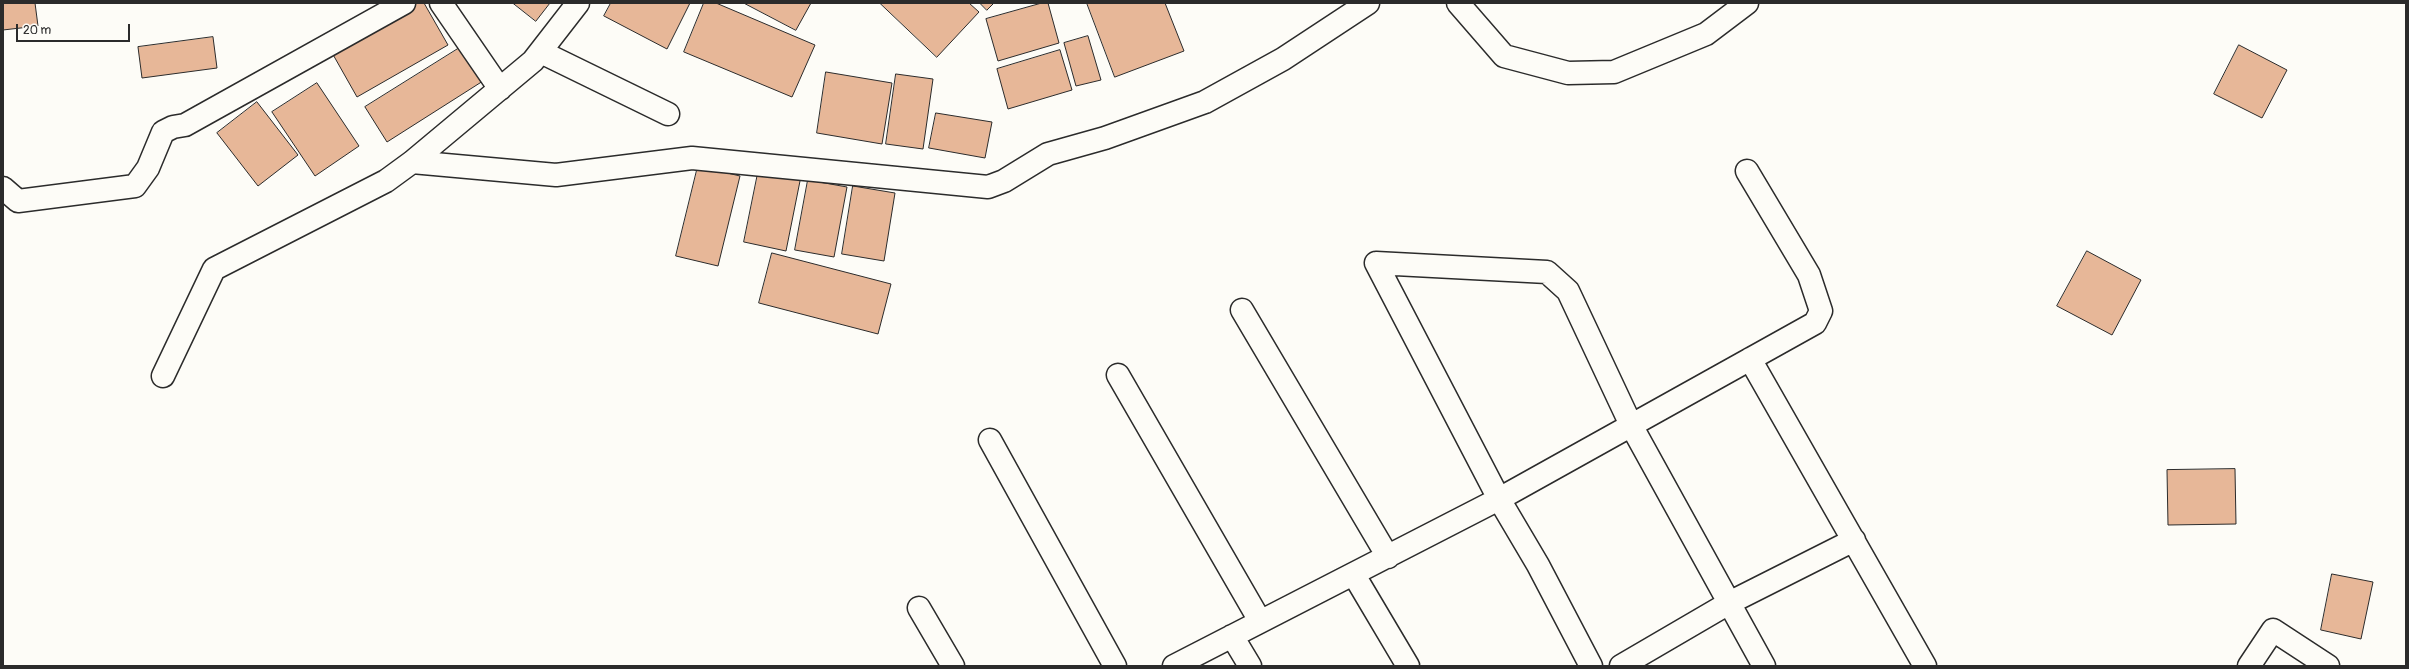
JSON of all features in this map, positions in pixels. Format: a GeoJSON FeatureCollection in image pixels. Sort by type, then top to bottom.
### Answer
{"type":"FeatureCollection","features":[{"type":"Feature","properties":{"kind":"street"},"geometry":{"type":"LineString","coordinates":[[3,188],[18,201],[134,186],[148,168],[163,132],[173,127],[185,125],[404,3]]}},
{"type":"Feature","properties":{"kind":"street"},"geometry":{"type":"LineString","coordinates":[[441,3],[500,89]]}},
{"type":"Feature","properties":{"kind":"street"},"geometry":{"type":"LineString","coordinates":[[163,376],[214,270],[386,181],[412,162],[500,89],[541,52],[578,3]]}},
{"type":"Feature","properties":{"kind":"street"},"geometry":{"type":"LineString","coordinates":[[412,162],[556,175],[692,158],[988,187],[1004,181],[1048,154],[1105,138],[1205,102],[1283,59],[1368,3]]}},
{"type":"Feature","properties":{"kind":"street"},"geometry":{"type":"LineString","coordinates":[[1458,3],[1504,56],[1568,73],[1614,72],[1706,34],[1747,3]]}},
{"type":"Feature","properties":{"kind":"street"},"geometry":{"type":"LineString","coordinates":[[541,52],[668,114]]}},
{"type":"Feature","properties":{"kind":"street"},"geometry":{"type":"LineString","coordinates":[[1174,666],[1260,621],[1354,575],[1499,498],[1815,323],[1821,311],[1809,275],[1747,171]]}},
{"type":"Feature","properties":{"kind":"street"},"geometry":{"type":"LineString","coordinates":[[1591,666],[1538,565],[1499,498],[1376,264],[1547,272],[1568,290],[1631,425],[1764,666]]}},
{"type":"Feature","properties":{"kind":"street"},"geometry":{"type":"LineString","coordinates":[[1242,310],[1388,557]]}},
{"type":"Feature","properties":{"kind":"street"},"geometry":{"type":"LineString","coordinates":[[1750,359],[1925,666]]}},
{"type":"Feature","properties":{"kind":"street"},"geometry":{"type":"LineString","coordinates":[[1118,375],[1260,621]]}},
{"type":"Feature","properties":{"kind":"street"},"geometry":{"type":"LineString","coordinates":[[990,440],[1116,666]]}},
{"type":"Feature","properties":{"kind":"street"},"geometry":{"type":"LineString","coordinates":[[1621,666],[1729,603],[1854,540]]}},
{"type":"Feature","properties":{"kind":"street"},"geometry":{"type":"LineString","coordinates":[[1354,575],[1408,666]]}},
{"type":"Feature","properties":{"kind":"street"},"geometry":{"type":"LineString","coordinates":[[919,608],[953,666]]}},
{"type":"Feature","properties":{"kind":"street"},"geometry":{"type":"LineString","coordinates":[[2249,666],[2273,630],[2328,666]]}},
{"type":"Feature","properties":{"kind":"street"},"geometry":{"type":"LineString","coordinates":[[1232,636],[1250,666]]}},
{"type":"Feature","properties":{"kind":"building"},"geometry":{"type":"Polygon","coordinates":[[[3,3],[35,3],[38,26],[3,30],[3,3]]]}},
{"type":"Feature","properties":{"kind":"building"},"geometry":{"type":"Polygon","coordinates":[[[414,3],[424,3],[448,45],[357,97],[331,51],[414,3]]]}},
{"type":"Feature","properties":{"kind":"building"},"geometry":{"type":"Polygon","coordinates":[[[513,3],[550,3],[536,21],[513,3]]]}},
{"type":"Feature","properties":{"kind":"building"},"geometry":{"type":"Polygon","coordinates":[[[611,3],[690,3],[667,49],[604,16],[611,3]]]}},
{"type":"Feature","properties":{"kind":"building"},"geometry":{"type":"Polygon","coordinates":[[[704,3],[716,3],[815,45],[792,97],[684,52],[704,3]]]}},
{"type":"Feature","properties":{"kind":"building"},"geometry":{"type":"Polygon","coordinates":[[[744,3],[811,3],[796,30],[744,3]]]}},
{"type":"Feature","properties":{"kind":"building"},"geometry":{"type":"Polygon","coordinates":[[[880,3],[969,3],[979,12],[937,57],[880,3]]]}},
{"type":"Feature","properties":{"kind":"building"},"geometry":{"type":"Polygon","coordinates":[[[980,3],[994,3],[987,10],[980,3]]]}},
{"type":"Feature","properties":{"kind":"building"},"geometry":{"type":"Polygon","coordinates":[[[1042,3],[1048,3],[1059,43],[998,61],[986,19],[1042,3]]]}},
{"type":"Feature","properties":{"kind":"building"},"geometry":{"type":"Polygon","coordinates":[[[1087,3],[1165,3],[1184,51],[1115,77],[1087,3]]]}},
{"type":"Feature","properties":{"kind":"building"},"geometry":{"type":"Polygon","coordinates":[[[1088,36],[1101,80],[1076,86],[1064,43],[1088,36]]]}},
{"type":"Feature","properties":{"kind":"building"},"geometry":{"type":"Polygon","coordinates":[[[213,37],[217,68],[142,78],[138,47],[213,37]]]}},
{"type":"Feature","properties":{"kind":"building"},"geometry":{"type":"Polygon","coordinates":[[[2239,45],[2287,70],[2262,118],[2214,94],[2239,45]]]}},
{"type":"Feature","properties":{"kind":"building"},"geometry":{"type":"Polygon","coordinates":[[[461,47],[483,81],[387,142],[365,107],[461,47]]]}},
{"type":"Feature","properties":{"kind":"building"},"geometry":{"type":"Polygon","coordinates":[[[1060,50],[1072,90],[1008,109],[997,69],[1060,50]]]}},
{"type":"Feature","properties":{"kind":"building"},"geometry":{"type":"Polygon","coordinates":[[[826,72],[892,83],[882,144],[817,133],[826,72]]]}},
{"type":"Feature","properties":{"kind":"building"},"geometry":{"type":"Polygon","coordinates":[[[896,74],[933,79],[923,149],[886,144],[896,74]]]}},
{"type":"Feature","properties":{"kind":"building"},"geometry":{"type":"Polygon","coordinates":[[[317,83],[359,146],[315,176],[272,112],[317,83]]]}},
{"type":"Feature","properties":{"kind":"building"},"geometry":{"type":"Polygon","coordinates":[[[257,102],[298,155],[258,186],[217,133],[257,102]]]}},
{"type":"Feature","properties":{"kind":"building"},"geometry":{"type":"Polygon","coordinates":[[[936,113],[992,122],[985,158],[929,148],[936,113]]]}},
{"type":"Feature","properties":{"kind":"building"},"geometry":{"type":"Polygon","coordinates":[[[698,166],[740,176],[718,266],[676,256],[698,166]]]}},
{"type":"Feature","properties":{"kind":"building"},"geometry":{"type":"Polygon","coordinates":[[[759,168],[801,176],[786,251],[744,242],[759,168]]]}},
{"type":"Feature","properties":{"kind":"building"},"geometry":{"type":"Polygon","coordinates":[[[808,180],[847,187],[834,257],[795,250],[808,180]]]}},
{"type":"Feature","properties":{"kind":"building"},"geometry":{"type":"Polygon","coordinates":[[[853,186],[895,193],[884,261],[842,254],[853,186]]]}},
{"type":"Feature","properties":{"kind":"building"},"geometry":{"type":"Polygon","coordinates":[[[2087,251],[2141,280],[2112,335],[2057,306],[2087,251]]]}},
{"type":"Feature","properties":{"kind":"building"},"geometry":{"type":"Polygon","coordinates":[[[772,253],[891,284],[878,334],[759,303],[772,253]]]}},
{"type":"Feature","properties":{"kind":"building"},"geometry":{"type":"Polygon","coordinates":[[[2235,469],[2236,524],[2168,525],[2167,470],[2235,469]]]}},
{"type":"Feature","properties":{"kind":"building"},"geometry":{"type":"Polygon","coordinates":[[[2332,574],[2373,582],[2361,639],[2321,630],[2332,574]]]}}]}
